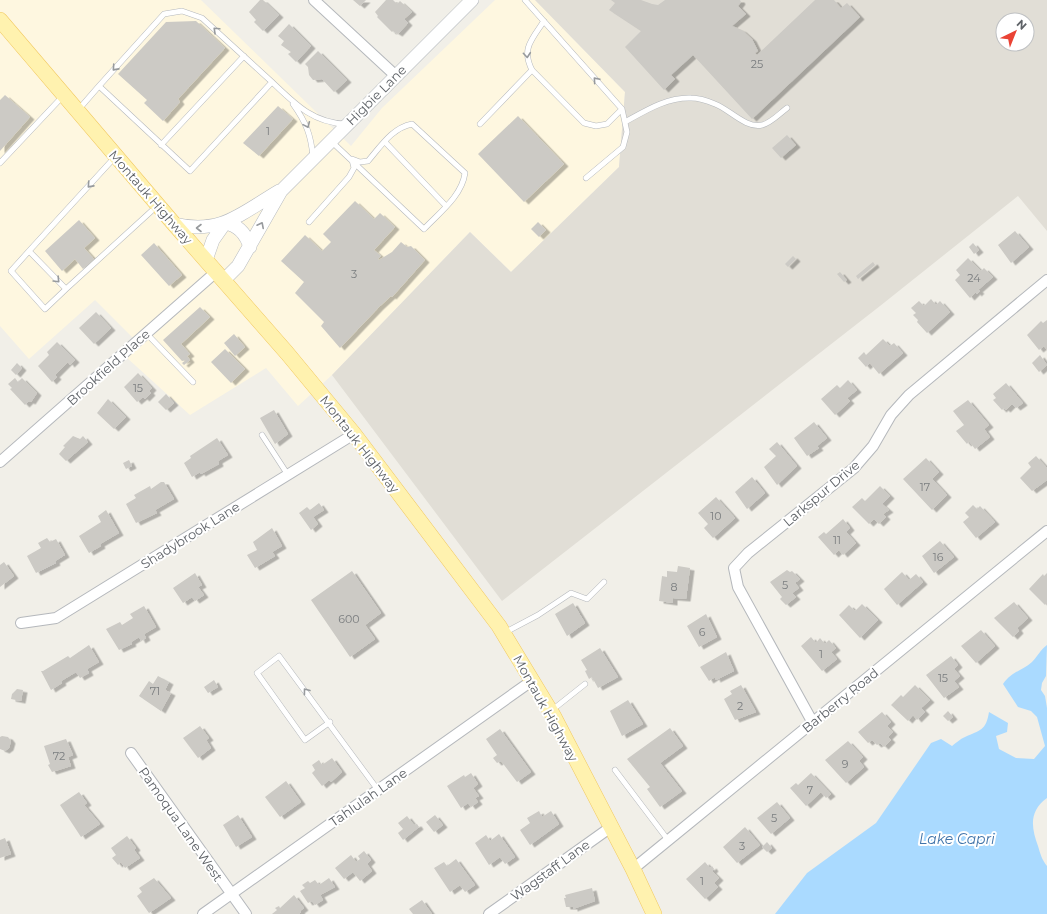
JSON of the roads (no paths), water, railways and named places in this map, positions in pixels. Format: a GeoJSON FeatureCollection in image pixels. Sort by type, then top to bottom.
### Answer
{"type":"FeatureCollection","features":[{"type":"Feature","properties":{"kind":"main road","name":"Higbie Lane"},"geometry":{"type":"LineString","coordinates":[[174,224],[190,228],[205,228],[225,223],[281,190],[472,0]]}},
{"type":"Feature","properties":{"kind":"main road","name":"Montauk Highway"},"geometry":{"type":"LineString","coordinates":[[0,20],[354,434],[503,633],[551,711],[633,869],[654,914]]}},
{"type":"Feature","properties":{"kind":"main road","name":"Higbie Lane"},"geometry":{"type":"LineString","coordinates":[[220,276],[238,266],[281,190]]}},
{"type":"Feature","properties":{"kind":"main road","name":"Higbie Lane"},"geometry":{"type":"LineString","coordinates":[[206,260],[213,240],[225,223]]}},
{"type":"Feature","properties":{"kind":"main road"},"geometry":{"type":"LineString","coordinates":[[225,223],[231,224],[242,231],[250,246]]}},
{"type":"Feature","properties":{"kind":"street"},"geometry":{"type":"LineString","coordinates":[[314,0],[396,76]]}},
{"type":"Feature","properties":{"kind":"street","name":"Brookfield Place"},"geometry":{"type":"LineString","coordinates":[[0,462],[146,333],[220,276]]}},
{"type":"Feature","properties":{"kind":"street","name":"Larkspur Drive"},"geometry":{"type":"LineString","coordinates":[[813,723],[738,587],[734,568],[748,553],[854,468],[873,446],[890,415],[909,395],[1047,280]]}},
{"type":"Feature","properties":{"kind":"street","name":"Shadybrook Lane"},"geometry":{"type":"LineString","coordinates":[[21,623],[56,618],[354,434]]}},
{"type":"Feature","properties":{"kind":"street","name":"Barberry Road"},"geometry":{"type":"LineString","coordinates":[[633,869],[1047,531]]}},
{"type":"Feature","properties":{"kind":"street","name":"Tahlulah Lane"},"geometry":{"type":"LineString","coordinates":[[203,914],[532,680]]}},
{"type":"Feature","properties":{"kind":"street","name":"Pamoqua Lane West"},"geometry":{"type":"LineString","coordinates":[[131,753],[246,914]]}},
{"type":"Feature","properties":{"kind":"street","name":"Wagstaff Lane"},"geometry":{"type":"LineString","coordinates":[[490,914],[611,827]]}},
{"type":"Feature","properties":{"kind":"lane"},"geometry":{"type":"LineString","coordinates":[[526,0],[622,109],[627,132],[623,147],[586,178]]}},
{"type":"Feature","properties":{"kind":"lane"},"geometry":{"type":"LineString","coordinates":[[77,111],[164,14],[182,11],[202,18],[288,97],[318,119],[348,124]]}},
{"type":"Feature","properties":{"kind":"lane"},"geometry":{"type":"LineString","coordinates":[[544,21],[527,47],[528,63],[532,70],[584,124],[596,126],[607,124],[622,109]]}},
{"type":"Feature","properties":{"kind":"lane"},"geometry":{"type":"LineString","coordinates":[[161,145],[244,56]]}},
{"type":"Feature","properties":{"kind":"lane"},"geometry":{"type":"LineString","coordinates":[[480,124],[532,70]]}},
{"type":"Feature","properties":{"kind":"lane"},"geometry":{"type":"LineString","coordinates":[[99,86],[190,171],[272,82]]}},
{"type":"Feature","properties":{"kind":"lane"},"geometry":{"type":"LineString","coordinates":[[0,163],[64,95]]}},
{"type":"Feature","properties":{"kind":"lane"},"geometry":{"type":"LineString","coordinates":[[288,97],[304,119],[309,131],[313,158]]}},
{"type":"Feature","properties":{"kind":"lane"},"geometry":{"type":"LineString","coordinates":[[625,122],[653,106],[679,98],[693,98],[715,104],[750,124],[761,126],[770,122],[787,108]]}},
{"type":"Feature","properties":{"kind":"lane"},"geometry":{"type":"LineString","coordinates":[[331,141],[352,159],[424,229],[446,206],[463,185],[465,173],[412,124],[403,126],[392,134],[368,161],[360,162],[352,159]]}},
{"type":"Feature","properties":{"kind":"lane"},"geometry":{"type":"LineString","coordinates":[[385,142],[446,206]]}},
{"type":"Feature","properties":{"kind":"lane"},"geometry":{"type":"LineString","coordinates":[[116,156],[11,271],[45,309],[158,205]]}},
{"type":"Feature","properties":{"kind":"lane"},"geometry":{"type":"LineString","coordinates":[[309,222],[349,177],[354,168],[352,159]]}},
{"type":"Feature","properties":{"kind":"lane"},"geometry":{"type":"LineString","coordinates":[[29,251],[66,290]]}},
{"type":"Feature","properties":{"kind":"lane"},"geometry":{"type":"LineString","coordinates":[[146,333],[193,382]]}},
{"type":"Feature","properties":{"kind":"lane"},"geometry":{"type":"LineString","coordinates":[[262,435],[288,475]]}},
{"type":"Feature","properties":{"kind":"lane"},"geometry":{"type":"LineString","coordinates":[[503,633],[538,615],[571,593],[588,599],[604,582]]}},
{"type":"Feature","properties":{"kind":"lane"},"geometry":{"type":"LineString","coordinates":[[330,722],[305,740],[257,673],[279,656],[330,722],[378,790]]}},
{"type":"Feature","properties":{"kind":"lane"},"geometry":{"type":"LineString","coordinates":[[551,711],[585,684]]}},
{"type":"Feature","properties":{"kind":"lane"},"geometry":{"type":"LineString","coordinates":[[615,770],[668,840]]}},
{"type":"Feature","properties":{"kind":"water","name":"Lake Capri"},"geometry":{"type":"Polygon","coordinates":[[[1047,645],[1046,676],[1042,683],[1041,690],[1045,696],[1047,708],[1047,798],[1041,803],[1034,814],[1033,826],[1040,854],[1047,866],[1047,914],[775,914],[807,873],[876,823],[931,743],[941,739],[952,746],[961,739],[982,729],[986,723],[989,712],[1008,723],[1007,732],[996,736],[999,749],[1016,758],[1034,759],[1045,746],[1037,717],[1031,711],[1018,707],[1003,684],[1010,676],[1032,662],[1047,645]]]}}]}
